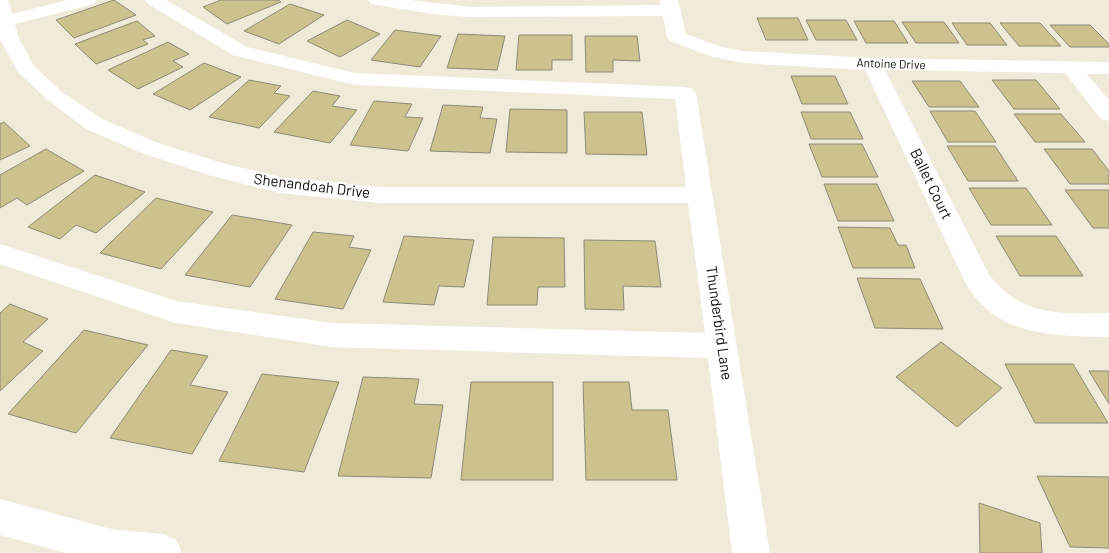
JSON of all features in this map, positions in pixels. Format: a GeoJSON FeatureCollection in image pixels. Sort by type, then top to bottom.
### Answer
{"type":"FeatureCollection","features":[{"type":"Feature","properties":{"kind":"street"},"geometry":{"type":"LineString","coordinates":[[2,11],[88,0]]}},
{"type":"Feature","properties":{"kind":"street","name":"Thunderbird Lane"},"geometry":{"type":"LineString","coordinates":[[154,0],[240,51],[355,78],[561,89],[685,93],[752,553]]}},
{"type":"Feature","properties":{"kind":"street"},"geometry":{"type":"LineString","coordinates":[[377,0],[439,10],[471,12],[670,5]]}},
{"type":"Feature","properties":{"kind":"street","name":"Antoine Drive"},"geometry":{"type":"LineString","coordinates":[[670,5],[677,37],[716,52],[742,57],[872,64],[1109,68]]}},
{"type":"Feature","properties":{"kind":"street","name":"Shenandoah Drive"},"geometry":{"type":"LineString","coordinates":[[2,11],[8,36],[25,68],[55,96],[94,124],[150,148],[217,170],[280,185],[380,194],[700,196]]}},
{"type":"Feature","properties":{"kind":"street","name":"Ballet Court"},"geometry":{"type":"LineString","coordinates":[[872,64],[979,282],[995,301],[1018,315],[1051,324],[1109,325]]}},
{"type":"Feature","properties":{"kind":"street"},"geometry":{"type":"LineString","coordinates":[[1071,67],[1109,114]]}},
{"type":"Feature","properties":{"kind":"street"},"geometry":{"type":"LineString","coordinates":[[0,254],[176,312],[332,335],[722,346]]}},
{"type":"Feature","properties":{"kind":"street"},"geometry":{"type":"LineString","coordinates":[[0,517],[111,547],[163,553]]}},
{"type":"Feature","properties":{"kind":"building"},"geometry":{"type":"Polygon","coordinates":[[[114,0],[136,15],[74,38],[56,20],[114,0]]]}},
{"type":"Feature","properties":{"kind":"building"},"geometry":{"type":"Polygon","coordinates":[[[221,0],[278,0],[281,2],[227,24],[203,7],[221,0]]]}},
{"type":"Feature","properties":{"kind":"building"},"geometry":{"type":"Polygon","coordinates":[[[290,4],[324,15],[279,44],[244,31],[290,4]]]}},
{"type":"Feature","properties":{"kind":"building"},"geometry":{"type":"Polygon","coordinates":[[[757,18],[798,18],[808,40],[766,40],[757,18]]]}},
{"type":"Feature","properties":{"kind":"building"},"geometry":{"type":"Polygon","coordinates":[[[347,20],[380,34],[340,57],[307,41],[347,20]]]}},
{"type":"Feature","properties":{"kind":"building"},"geometry":{"type":"Polygon","coordinates":[[[806,20],[846,20],[857,40],[816,40],[806,20]]]}},
{"type":"Feature","properties":{"kind":"building"},"geometry":{"type":"Polygon","coordinates":[[[137,21],[155,36],[143,40],[148,44],[96,64],[75,44],[137,21]]]}},
{"type":"Feature","properties":{"kind":"building"},"geometry":{"type":"Polygon","coordinates":[[[854,21],[894,21],[908,43],[866,43],[854,21]]]}},
{"type":"Feature","properties":{"kind":"building"},"geometry":{"type":"Polygon","coordinates":[[[902,22],[944,22],[959,43],[916,43],[902,22]]]}},
{"type":"Feature","properties":{"kind":"building"},"geometry":{"type":"Polygon","coordinates":[[[952,23],[990,23],[1007,45],[967,45],[952,23]]]}},
{"type":"Feature","properties":{"kind":"building"},"geometry":{"type":"Polygon","coordinates":[[[1000,23],[1040,23],[1061,46],[1019,46],[1000,23]]]}},
{"type":"Feature","properties":{"kind":"building"},"geometry":{"type":"Polygon","coordinates":[[[1050,25],[1090,25],[1109,44],[1109,47],[1070,47],[1050,25]]]}},
{"type":"Feature","properties":{"kind":"building"},"geometry":{"type":"Polygon","coordinates":[[[395,30],[441,36],[420,67],[371,60],[395,30]]]}},
{"type":"Feature","properties":{"kind":"building"},"geometry":{"type":"Polygon","coordinates":[[[458,34],[505,36],[497,70],[447,68],[458,34]]]}},
{"type":"Feature","properties":{"kind":"building"},"geometry":{"type":"Polygon","coordinates":[[[519,35],[572,35],[572,60],[552,60],[552,70],[516,70],[519,35]]]}},
{"type":"Feature","properties":{"kind":"building"},"geometry":{"type":"Polygon","coordinates":[[[585,36],[637,36],[640,61],[613,60],[613,72],[586,72],[585,36]]]}},
{"type":"Feature","properties":{"kind":"building"},"geometry":{"type":"Polygon","coordinates":[[[168,42],[189,54],[173,61],[183,67],[138,89],[108,70],[168,42]]]}},
{"type":"Feature","properties":{"kind":"building"},"geometry":{"type":"Polygon","coordinates":[[[204,63],[241,77],[190,110],[153,94],[204,63]]]}},
{"type":"Feature","properties":{"kind":"building"},"geometry":{"type":"Polygon","coordinates":[[[791,76],[835,76],[848,104],[802,104],[791,76]]]}},
{"type":"Feature","properties":{"kind":"building"},"geometry":{"type":"Polygon","coordinates":[[[249,80],[281,86],[274,93],[290,96],[259,128],[209,117],[249,80]]]}},
{"type":"Feature","properties":{"kind":"building"},"geometry":{"type":"Polygon","coordinates":[[[992,80],[1036,80],[1060,109],[1014,109],[992,80]]]}},
{"type":"Feature","properties":{"kind":"building"},"geometry":{"type":"Polygon","coordinates":[[[912,81],[960,81],[979,107],[929,107],[912,81]]]}},
{"type":"Feature","properties":{"kind":"building"},"geometry":{"type":"Polygon","coordinates":[[[313,91],[340,96],[332,106],[357,110],[330,143],[274,132],[313,91]]]}},
{"type":"Feature","properties":{"kind":"building"},"geometry":{"type":"Polygon","coordinates":[[[374,101],[412,104],[405,117],[423,118],[408,151],[350,145],[374,101]]]}},
{"type":"Feature","properties":{"kind":"building"},"geometry":{"type":"Polygon","coordinates":[[[443,105],[483,107],[480,118],[497,119],[490,153],[430,151],[443,105]]]}},
{"type":"Feature","properties":{"kind":"building"},"geometry":{"type":"Polygon","coordinates":[[[510,109],[567,110],[567,153],[506,152],[510,109]]]}},
{"type":"Feature","properties":{"kind":"building"},"geometry":{"type":"Polygon","coordinates":[[[930,111],[975,111],[996,142],[948,142],[930,111]]]}},
{"type":"Feature","properties":{"kind":"building"},"geometry":{"type":"Polygon","coordinates":[[[584,112],[642,112],[647,155],[586,154],[584,112]]]}},
{"type":"Feature","properties":{"kind":"building"},"geometry":{"type":"Polygon","coordinates":[[[801,112],[850,112],[863,139],[811,139],[801,112]]]}},
{"type":"Feature","properties":{"kind":"building"},"geometry":{"type":"Polygon","coordinates":[[[1014,114],[1061,114],[1085,142],[1035,142],[1014,114]]]}},
{"type":"Feature","properties":{"kind":"building"},"geometry":{"type":"Polygon","coordinates":[[[4,122],[30,146],[0,160],[0,124],[4,122]]]}},
{"type":"Feature","properties":{"kind":"building"},"geometry":{"type":"Polygon","coordinates":[[[809,144],[862,144],[878,177],[822,177],[809,144]]]}},
{"type":"Feature","properties":{"kind":"building"},"geometry":{"type":"Polygon","coordinates":[[[947,146],[995,146],[1018,181],[968,181],[947,146]]]}},
{"type":"Feature","properties":{"kind":"building"},"geometry":{"type":"Polygon","coordinates":[[[46,149],[84,171],[27,205],[17,198],[0,208],[0,175],[46,149]]]}},
{"type":"Feature","properties":{"kind":"building"},"geometry":{"type":"Polygon","coordinates":[[[1044,149],[1092,149],[1109,171],[1109,184],[1070,184],[1044,149]]]}},
{"type":"Feature","properties":{"kind":"building"},"geometry":{"type":"Polygon","coordinates":[[[95,175],[145,192],[96,233],[76,225],[60,239],[28,227],[95,175]]]}},
{"type":"Feature","properties":{"kind":"building"},"geometry":{"type":"Polygon","coordinates":[[[824,184],[877,184],[894,221],[838,221],[824,184]]]}},
{"type":"Feature","properties":{"kind":"building"},"geometry":{"type":"Polygon","coordinates":[[[969,188],[1026,188],[1052,225],[991,225],[969,188]]]}},
{"type":"Feature","properties":{"kind":"building"},"geometry":{"type":"Polygon","coordinates":[[[1065,190],[1109,190],[1109,228],[1093,228],[1065,190]]]}},
{"type":"Feature","properties":{"kind":"building"},"geometry":{"type":"Polygon","coordinates":[[[156,198],[213,212],[161,269],[100,253],[156,198]]]}},
{"type":"Feature","properties":{"kind":"building"},"geometry":{"type":"Polygon","coordinates":[[[232,215],[292,225],[250,287],[185,275],[232,215]]]}},
{"type":"Feature","properties":{"kind":"building"},"geometry":{"type":"Polygon","coordinates":[[[838,227],[890,228],[898,245],[906,245],[915,268],[853,268],[838,227]]]}},
{"type":"Feature","properties":{"kind":"building"},"geometry":{"type":"Polygon","coordinates":[[[313,232],[354,236],[349,247],[371,250],[343,309],[275,299],[313,232]]]}},
{"type":"Feature","properties":{"kind":"building"},"geometry":{"type":"Polygon","coordinates":[[[404,236],[474,240],[464,287],[439,286],[434,305],[383,302],[404,236]]]}},
{"type":"Feature","properties":{"kind":"building"},"geometry":{"type":"Polygon","coordinates":[[[996,236],[1056,236],[1083,276],[1020,276],[996,236]]]}},
{"type":"Feature","properties":{"kind":"building"},"geometry":{"type":"Polygon","coordinates":[[[493,237],[564,238],[565,287],[538,287],[537,305],[487,305],[493,237]]]}},
{"type":"Feature","properties":{"kind":"building"},"geometry":{"type":"Polygon","coordinates":[[[584,240],[655,241],[661,287],[623,286],[624,310],[585,309],[584,240]]]}},
{"type":"Feature","properties":{"kind":"building"},"geometry":{"type":"Polygon","coordinates":[[[857,278],[920,279],[943,329],[875,328],[857,278]]]}},
{"type":"Feature","properties":{"kind":"building"},"geometry":{"type":"Polygon","coordinates":[[[10,304],[48,319],[23,342],[43,351],[0,391],[0,313],[10,304]]]}},
{"type":"Feature","properties":{"kind":"building"},"geometry":{"type":"Polygon","coordinates":[[[84,330],[148,345],[76,433],[8,414],[84,330]]]}},
{"type":"Feature","properties":{"kind":"building"},"geometry":{"type":"Polygon","coordinates":[[[941,342],[1002,388],[957,427],[896,377],[941,342]]]}},
{"type":"Feature","properties":{"kind":"building"},"geometry":{"type":"Polygon","coordinates":[[[171,350],[208,356],[190,385],[228,392],[192,454],[110,438],[171,350]]]}},
{"type":"Feature","properties":{"kind":"building"},"geometry":{"type":"Polygon","coordinates":[[[1005,364],[1073,364],[1108,423],[1035,423],[1005,364]]]}},
{"type":"Feature","properties":{"kind":"building"},"geometry":{"type":"Polygon","coordinates":[[[1089,371],[1109,371],[1109,404],[1089,371]]]}},
{"type":"Feature","properties":{"kind":"building"},"geometry":{"type":"Polygon","coordinates":[[[262,374],[339,382],[304,472],[219,461],[262,374]]]}},
{"type":"Feature","properties":{"kind":"building"},"geometry":{"type":"Polygon","coordinates":[[[363,377],[419,379],[414,404],[443,405],[431,478],[338,476],[363,377]]]}},
{"type":"Feature","properties":{"kind":"building"},"geometry":{"type":"Polygon","coordinates":[[[471,382],[553,382],[553,480],[461,480],[471,382]]]}},
{"type":"Feature","properties":{"kind":"building"},"geometry":{"type":"Polygon","coordinates":[[[583,382],[629,382],[632,410],[668,410],[677,480],[586,480],[583,382]]]}},
{"type":"Feature","properties":{"kind":"building"},"geometry":{"type":"Polygon","coordinates":[[[1037,476],[1109,477],[1109,548],[1070,547],[1037,476]]]}},
{"type":"Feature","properties":{"kind":"building"},"geometry":{"type":"Polygon","coordinates":[[[979,503],[1040,523],[1042,553],[980,553],[979,503]]]}}]}
